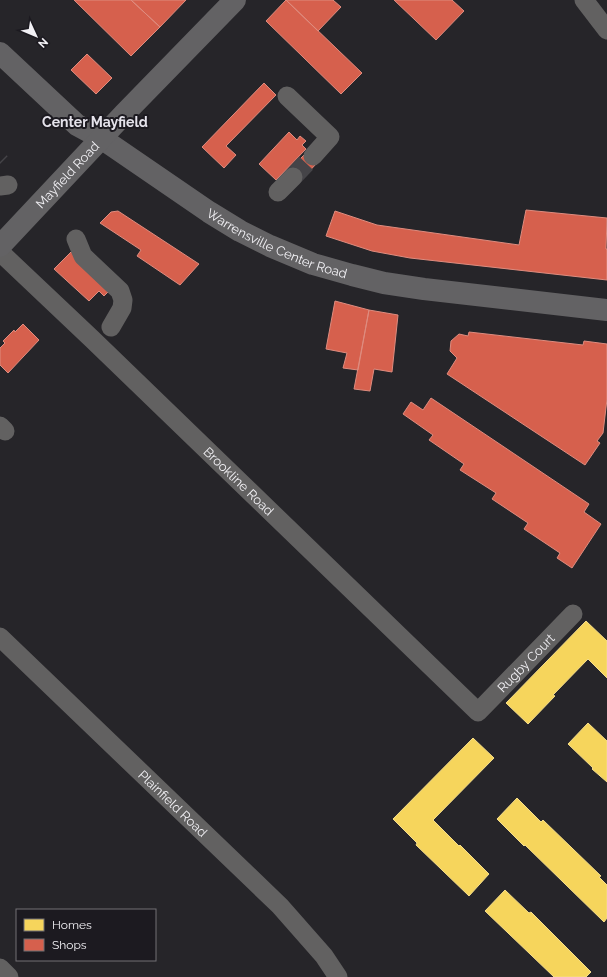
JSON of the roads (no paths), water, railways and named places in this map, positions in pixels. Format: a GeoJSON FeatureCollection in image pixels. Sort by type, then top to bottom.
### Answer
{"type":"FeatureCollection","features":[{"type":"Feature","properties":{"kind":"main road","name":"Mayfield Road"},"geometry":{"type":"LineString","coordinates":[[0,246],[101,138],[235,0]]}},
{"type":"Feature","properties":{"kind":"main road","name":"Warrensville Center Road"},"geometry":{"type":"LineString","coordinates":[[0,53],[72,121],[101,138],[191,200],[240,231],[270,246],[314,264],[352,276],[384,283],[607,310]]}},
{"type":"Feature","properties":{"kind":"street"},"geometry":{"type":"LineString","coordinates":[[584,0],[607,30]]}},
{"type":"Feature","properties":{"kind":"street"},"geometry":{"type":"LineString","coordinates":[[287,96],[330,137],[313,156]]}},
{"type":"Feature","properties":{"kind":"street"},"geometry":{"type":"LineString","coordinates":[[278,192],[292,177]]}},
{"type":"Feature","properties":{"kind":"street"},"geometry":{"type":"LineString","coordinates":[[76,239],[83,256],[118,288],[122,295],[122,308],[111,327]]}},
{"type":"Feature","properties":{"kind":"street","name":"Brookline Road"},"geometry":{"type":"LineString","coordinates":[[0,252],[478,712]]}},
{"type":"Feature","properties":{"kind":"street","name":"Rugby Court"},"geometry":{"type":"LineString","coordinates":[[478,712],[573,614]]}},
{"type":"Feature","properties":{"kind":"street","name":"Plainfield Road"},"geometry":{"type":"LineString","coordinates":[[0,637],[280,906],[324,956],[338,977]]}},
{"type":"Feature","properties":{"kind":"street"},"geometry":{"type":"LineString","coordinates":[[0,968],[9,977]]}},
{"type":"Feature","properties":{"kind":"tunnel"},"geometry":{"type":"LineString","coordinates":[[293,177],[313,156]]}},
{"type":"Feature","properties":{"kind":"district","name":"Center Mayfield"},"geometry":{"type":"Point","coordinates":[95,122]}}]}
